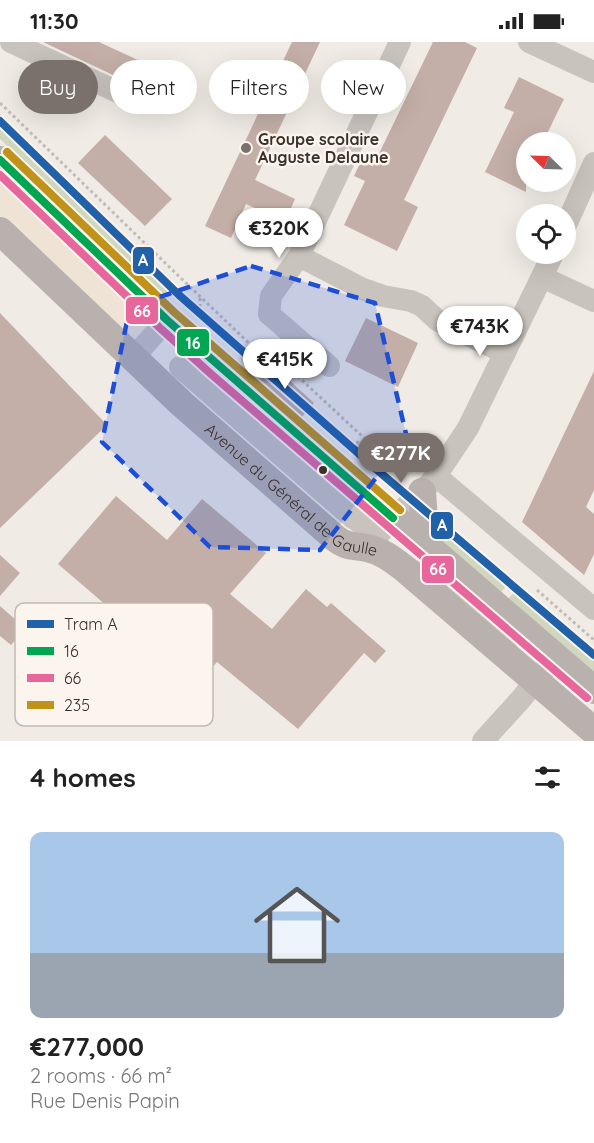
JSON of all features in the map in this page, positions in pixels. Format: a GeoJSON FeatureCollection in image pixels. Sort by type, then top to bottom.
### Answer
{"type":"FeatureCollection","features":[{"type":"Feature","properties":{"kind":"main road","name":"Avenue du Général de Gaulle"},"geometry":{"type":"LineString","coordinates":[[0,160],[167,320],[180,367],[335,538],[353,547],[380,534]]}},
{"type":"Feature","properties":{"kind":"main road","name":"Avenue du Général de Gaulle"},"geometry":{"type":"LineString","coordinates":[[0,231],[133,358],[180,367],[380,534],[429,549],[594,690]]}},
{"type":"Feature","properties":{"kind":"main road"},"geometry":{"type":"LineString","coordinates":[[423,483],[424,520],[429,549]]}},
{"type":"Feature","properties":{"kind":"main road","name":"Avenue du Général de Gaulle"},"geometry":{"type":"LineString","coordinates":[[380,534],[385,554],[594,731]]}},
{"type":"Feature","properties":{"kind":"street"},"geometry":{"type":"LineString","coordinates":[[12,42],[110,88]]}},
{"type":"Feature","properties":{"kind":"street"},"geometry":{"type":"LineString","coordinates":[[329,366],[269,314],[271,296],[299,256],[400,42]]}},
{"type":"Feature","properties":{"kind":"street"},"geometry":{"type":"LineString","coordinates":[[529,42],[594,72]]}},
{"type":"Feature","properties":{"kind":"street"},"geometry":{"type":"LineString","coordinates":[[575,204],[594,163]]}},
{"type":"Feature","properties":{"kind":"street"},"geometry":{"type":"LineString","coordinates":[[299,256],[363,289],[422,306],[437,320],[505,353]]}},
{"type":"Feature","properties":{"kind":"street"},"geometry":{"type":"LineString","coordinates":[[380,534],[468,428],[548,264]]}},
{"type":"Feature","properties":{"kind":"street"},"geometry":{"type":"LineString","coordinates":[[542,277],[594,301]]}},
{"type":"Feature","properties":{"kind":"street"},"geometry":{"type":"LineString","coordinates":[[133,358],[167,320]]}},
{"type":"Feature","properties":{"kind":"street"},"geometry":{"type":"LineString","coordinates":[[423,483],[594,609]]}},
{"type":"Feature","properties":{"kind":"street"},"geometry":{"type":"LineString","coordinates":[[483,741],[555,657]]}},
{"type":"Feature","properties":{"kind":"path"},"geometry":{"type":"LineString","coordinates":[[0,103],[251,345],[263,344],[367,442],[423,483]]}},
{"type":"Feature","properties":{"kind":"path"},"geometry":{"type":"LineString","coordinates":[[200,297],[200,307]]}},
{"type":"Feature","properties":{"kind":"path"},"geometry":{"type":"LineString","coordinates":[[350,441],[365,444],[367,442]]}},
{"type":"Feature","properties":{"kind":"highlighted area"},"geometry":{"type":"Polygon","coordinates":[[[251,266],[375,303],[407,438],[320,550],[210,547],[102,442],[130,307],[251,266]]]}},
{"type":"Feature","properties":{"kind":"green space"},"geometry":{"type":"Polygon","coordinates":[[[0,114],[179,287],[167,299],[0,139],[0,114]]]}},
{"type":"Feature","properties":{"kind":"green space"},"geometry":{"type":"Polygon","coordinates":[[[450,526],[512,579],[496,598],[440,539],[450,526]]]}},
{"type":"Feature","properties":{"kind":"green space"},"geometry":{"type":"Polygon","coordinates":[[[424,553],[522,637],[510,652],[411,568],[424,553]]]}},
{"type":"Feature","properties":{"kind":"green space"},"geometry":{"type":"Polygon","coordinates":[[[520,586],[594,649],[594,672],[508,599],[520,586]]]}},
{"type":"Feature","properties":{"kind":"shaded area"},"geometry":{"type":"Polygon","coordinates":[[[0,166],[153,323],[137,342],[0,224],[0,166]]]}},
{"type":"Feature","properties":{"kind":"building"},"geometry":{"type":"Polygon","coordinates":[[[43,42],[99,42],[138,60],[110,60],[110,74],[98,68],[98,60],[81,60],[43,42]]]}},
{"type":"Feature","properties":{"kind":"building"},"geometry":{"type":"Polygon","coordinates":[[[292,42],[320,42],[309,65],[309,60],[283,60],[292,42]]]}},
{"type":"Feature","properties":{"kind":"building"},"geometry":{"type":"Polygon","coordinates":[[[433,42],[465,42],[477,48],[404,200],[418,207],[397,251],[344,225],[365,181],[354,176],[361,161],[373,166],[398,114],[406,114],[406,98],[433,42]]]}},
{"type":"Feature","properties":{"kind":"building"},"geometry":{"type":"Polygon","coordinates":[[[519,77],[564,99],[548,132],[516,132],[516,187],[485,172],[514,112],[504,108],[519,77]]]}},
{"type":"Feature","properties":{"kind":"building"},"geometry":{"type":"Polygon","coordinates":[[[258,114],[286,114],[255,180],[295,199],[285,222],[246,204],[231,238],[205,226],[258,114]]]}},
{"type":"Feature","properties":{"kind":"building"},"geometry":{"type":"Polygon","coordinates":[[[105,135],[172,199],[145,226],[78,163],[105,135]]]}},
{"type":"Feature","properties":{"kind":"building"},"geometry":{"type":"Polygon","coordinates":[[[0,313],[107,425],[0,528],[0,313]]]}},
{"type":"Feature","properties":{"kind":"building"},"geometry":{"type":"Polygon","coordinates":[[[366,318],[418,343],[398,387],[345,361],[366,318]]]}},
{"type":"Feature","properties":{"kind":"building"},"geometry":{"type":"Polygon","coordinates":[[[270,363],[314,403],[302,417],[257,378],[270,363]]]}},
{"type":"Feature","properties":{"kind":"building"},"geometry":{"type":"Polygon","coordinates":[[[594,371],[594,490],[586,507],[594,514],[594,554],[584,575],[522,522],[594,371]]]}},
{"type":"Feature","properties":{"kind":"building"},"geometry":{"type":"Polygon","coordinates":[[[116,496],[167,540],[202,499],[266,553],[230,594],[272,629],[306,589],[327,607],[331,603],[386,651],[375,663],[364,653],[298,729],[217,662],[213,667],[213,603],[104,603],[58,564],[116,496]]]}},
{"type":"Feature","properties":{"kind":"building"},"geometry":{"type":"Polygon","coordinates":[[[0,555],[20,573],[0,596],[0,555]]]}},
{"type":"Feature","properties":{"kind":"building"},"geometry":{"type":"Polygon","coordinates":[[[0,606],[15,619],[15,640],[11,645],[0,636],[0,606]]]}},
{"type":"Feature","properties":{"kind":"tram line","name":"A"},"geometry":{"type":"LineString","coordinates":[[0,121],[179,295],[383,475],[594,655]]}},
{"type":"Feature","properties":{"kind":"transit line","name":"235"},"geometry":{"type":"LineString","coordinates":[[7,152],[174,312],[400,510]]}},
{"type":"Feature","properties":{"kind":"transit line","name":"16"},"geometry":{"type":"LineString","coordinates":[[0,160],[167,320],[393,518]]}},
{"type":"Feature","properties":{"kind":"transit line","name":"66"},"geometry":{"type":"LineString","coordinates":[[0,175],[211,374],[587,698]]}},
{"type":"Feature","properties":{"kind":"place","name":"Groupe scolaire Auguste Delaune"},"geometry":{"type":"Point","coordinates":[246,148]}}]}
